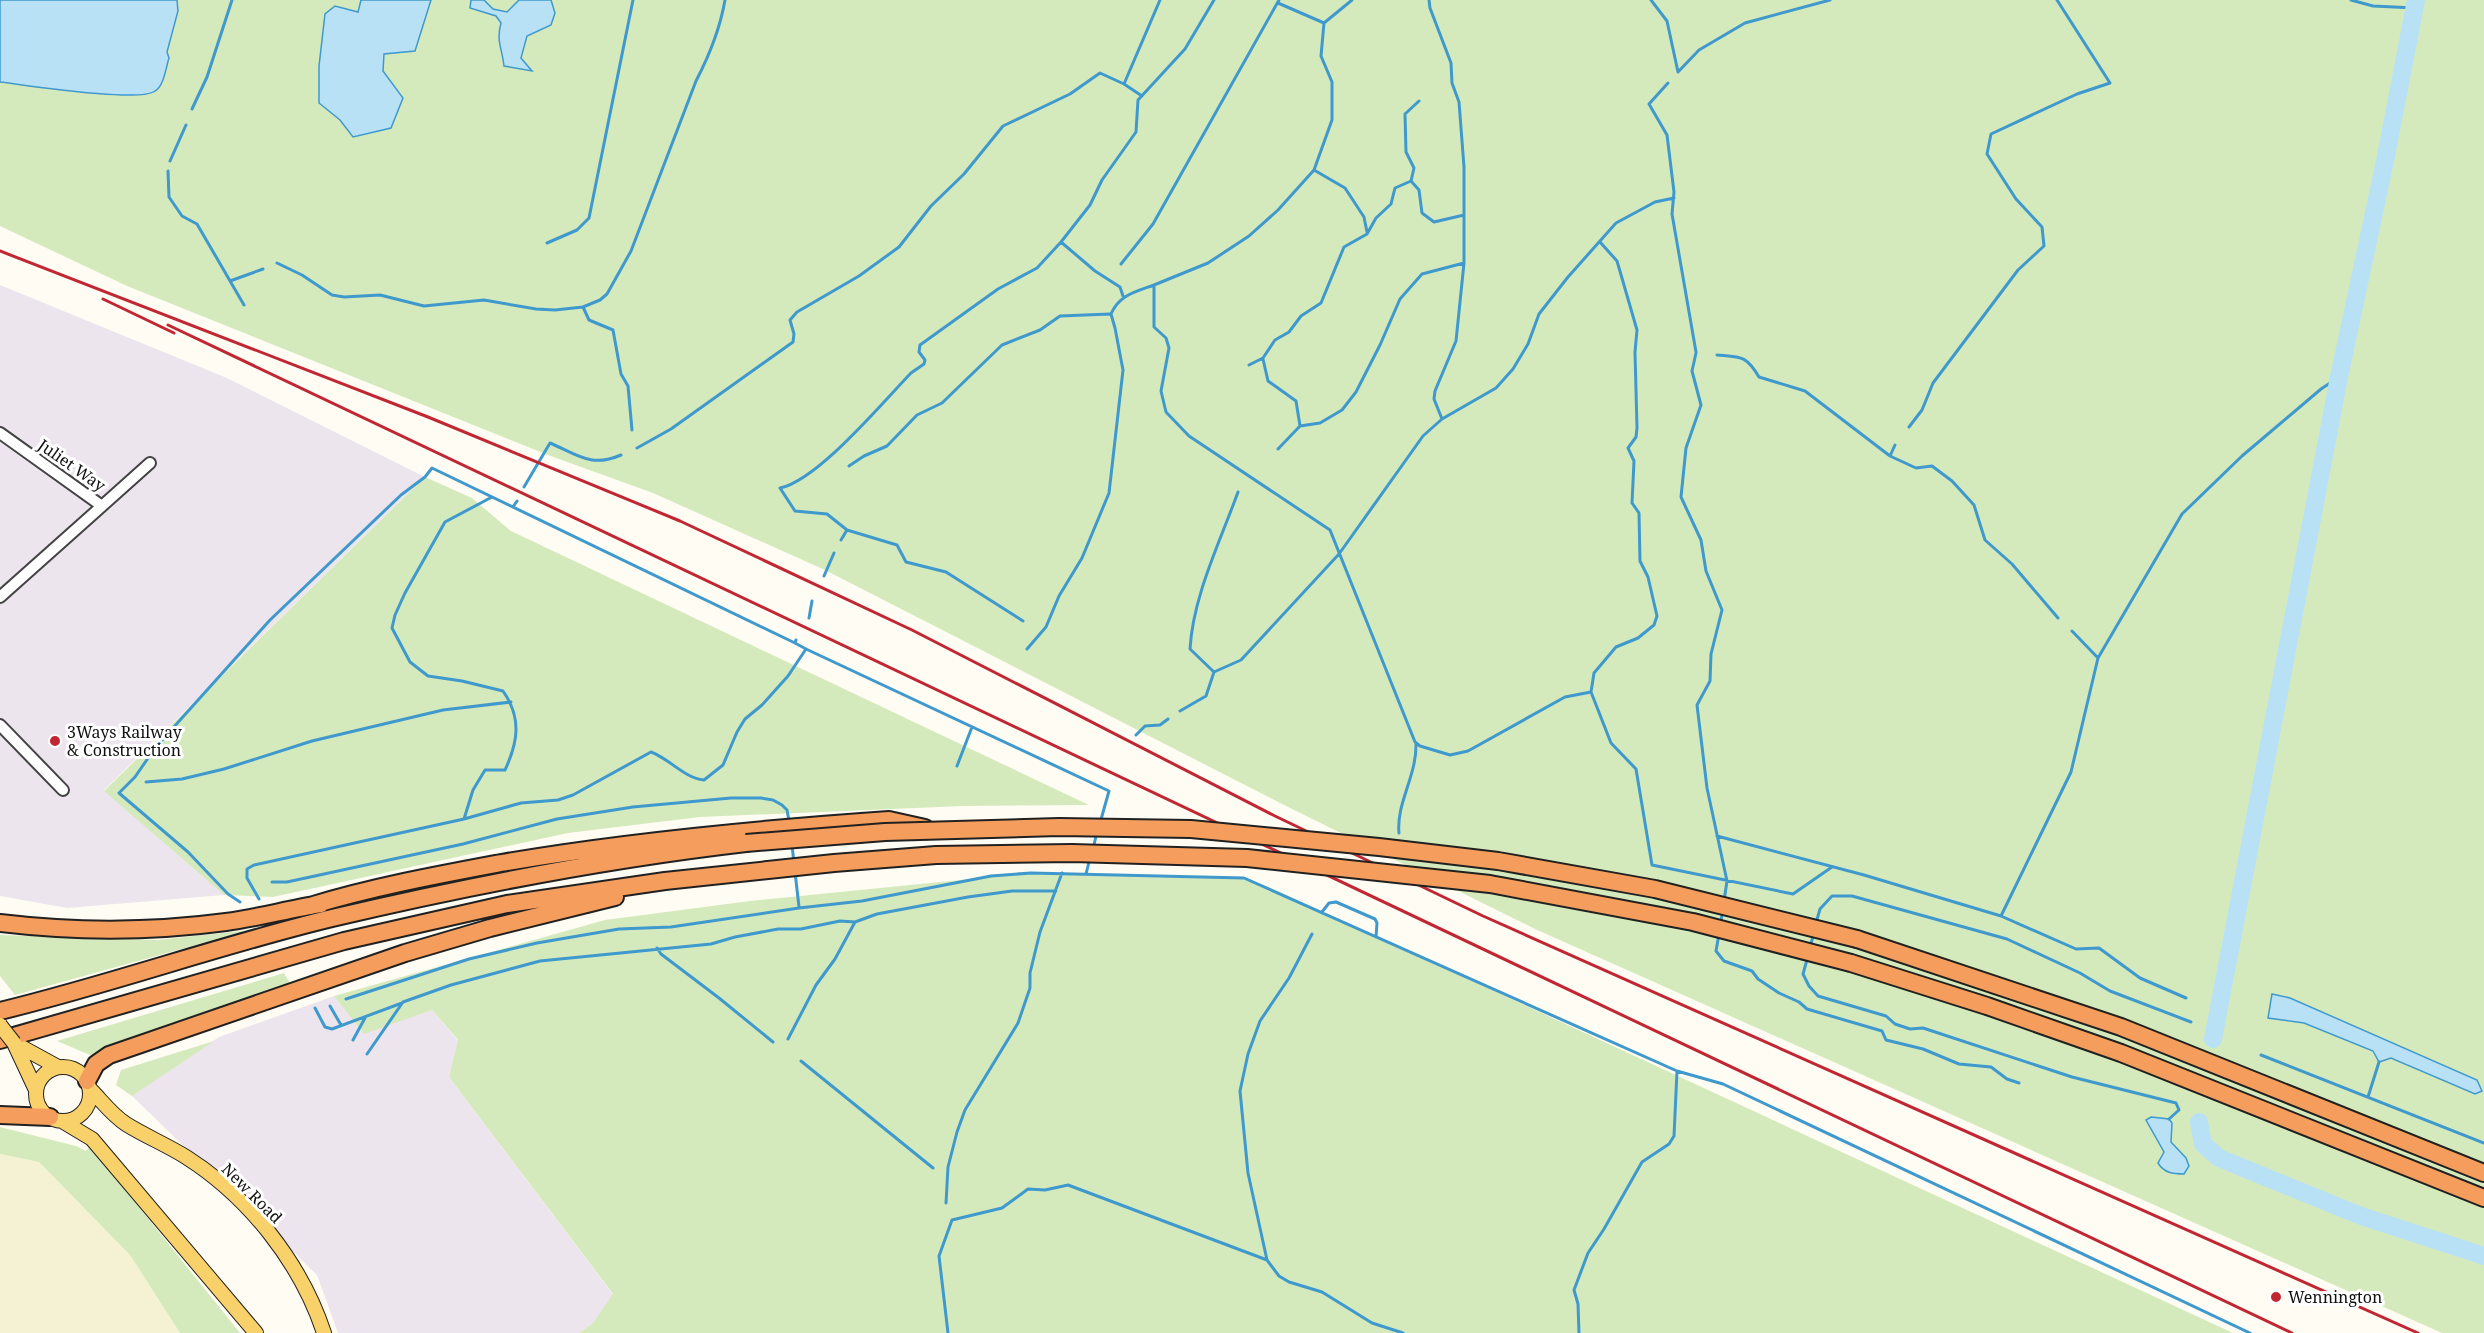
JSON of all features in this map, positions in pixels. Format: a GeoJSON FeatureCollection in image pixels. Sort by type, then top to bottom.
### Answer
{"type":"FeatureCollection","features":[{"type":"Feature","properties":{"kind":"highway"},"geometry":{"type":"LineString","coordinates":[[310,906],[446,873],[666,838],[1059,826],[1191,829],[1498,861],[1655,889],[1857,939],[2121,1027],[2484,1173]]}},
{"type":"Feature","properties":{"kind":"highway"},"geometry":{"type":"LineString","coordinates":[[0,1011],[330,918],[538,874],[746,837]]}},
{"type":"Feature","properties":{"kind":"highway"},"geometry":{"type":"LineString","coordinates":[[15,1047],[344,941],[507,904],[665,881],[936,855],[1072,853],[1247,858],[1490,884],[1693,922],[1851,963],[1987,1006],[2121,1053],[2484,1198]]}},
{"type":"Feature","properties":{"kind":"highway"},"geometry":{"type":"LineString","coordinates":[[0,922],[69,929],[166,928],[226,922],[425,886],[538,874]]}},
{"type":"Feature","properties":{"kind":"highway"},"geometry":{"type":"LineString","coordinates":[[89,1085],[96,1064],[108,1055],[405,953],[489,928],[593,904],[665,881]]}},
{"type":"Feature","properties":{"kind":"highway"},"geometry":{"type":"LineString","coordinates":[[0,1114],[56,1119]]}},
{"type":"Feature","properties":{"kind":"main road"},"geometry":{"type":"LineString","coordinates":[[0,1025],[15,1047],[36,1090],[39,1106],[56,1119],[92,1139],[256,1333]]}},
{"type":"Feature","properties":{"kind":"main road"},"geometry":{"type":"LineString","coordinates":[[15,1047],[58,1067],[75,1069],[89,1085],[90,1097],[84,1112],[70,1120],[56,1119]]}},
{"type":"Feature","properties":{"kind":"main road"},"geometry":{"type":"LineString","coordinates":[[36,1090],[43,1075],[58,1067]]}},
{"type":"Feature","properties":{"kind":"main road","name":"New Road"},"geometry":{"type":"LineString","coordinates":[[89,1085],[125,1124],[186,1157],[213,1176],[240,1202],[272,1237],[296,1270],[308,1291],[324,1333]]}},
{"type":"Feature","properties":{"kind":"street","name":"Juliet Way"},"geometry":{"type":"LineString","coordinates":[[0,433],[102,506],[0,597]]}},
{"type":"Feature","properties":{"kind":"street"},"geometry":{"type":"LineString","coordinates":[[102,506],[150,463]]}},
{"type":"Feature","properties":{"kind":"street"},"geometry":{"type":"LineString","coordinates":[[0,725],[63,790]]}},
{"type":"Feature","properties":{"kind":"shaded area"},"geometry":{"type":"Polygon","coordinates":[[[0,285],[227,378],[425,477],[104,790],[224,895],[67,908],[0,896],[0,285]]]}},
{"type":"Feature","properties":{"kind":"shaded area"},"geometry":{"type":"Polygon","coordinates":[[[334,996],[364,1033],[432,1010],[458,1041],[449,1077],[614,1296],[593,1323],[579,1333],[338,1333],[317,1275],[132,1096],[219,1037],[334,996]]]}},
{"type":"Feature","properties":{"kind":"shaded area"},"geometry":{"type":"Polygon","coordinates":[[[0,1154],[39,1162],[130,1255],[180,1333],[0,1333],[0,1154]]]}},
{"type":"Feature","properties":{"kind":"green space"},"geometry":{"type":"Polygon","coordinates":[[[0,0],[2484,0],[2484,1333],[2442,1333],[1535,929],[1284,805],[825,570],[653,493],[548,455],[127,286],[0,226],[0,0]]]}},
{"type":"Feature","properties":{"kind":"green space"},"geometry":{"type":"Polygon","coordinates":[[[425,477],[472,498],[511,531],[1089,805],[963,806],[700,817],[568,833],[273,897],[224,895],[104,791],[425,477]]]}},
{"type":"Feature","properties":{"kind":"green space"},"geometry":{"type":"Polygon","coordinates":[[[1031,873],[1244,878],[1276,890],[2233,1333],[579,1333],[593,1323],[613,1294],[449,1077],[458,1040],[432,1010],[364,1034],[334,996],[605,920],[750,901],[1031,873]]]}},
{"type":"Feature","properties":{"kind":"green space"},"geometry":{"type":"Polygon","coordinates":[[[250,930],[15,995],[0,976],[0,935],[157,940],[250,930]]]}},
{"type":"Feature","properties":{"kind":"green space"},"geometry":{"type":"Polygon","coordinates":[[[284,973],[291,985],[90,1055],[57,1041],[284,973]]]}},
{"type":"Feature","properties":{"kind":"green space"},"geometry":{"type":"Polygon","coordinates":[[[214,1041],[132,1096],[116,1085],[121,1070],[214,1041]]]}},
{"type":"Feature","properties":{"kind":"green space"},"geometry":{"type":"Polygon","coordinates":[[[0,1127],[76,1146],[86,1151],[90,1146],[240,1333],[180,1333],[130,1255],[39,1162],[0,1154],[0,1127]]]}},
{"type":"Feature","properties":{"kind":"water"},"geometry":{"type":"Polygon","coordinates":[[[0,0],[177,0],[178,11],[161,85],[155,91],[128,95],[0,82],[0,0]]]}},
{"type":"Feature","properties":{"kind":"water"},"geometry":{"type":"Polygon","coordinates":[[[361,0],[431,0],[415,51],[384,54],[383,71],[403,98],[391,128],[353,137],[340,120],[319,103],[319,66],[325,14],[335,6],[358,12],[361,0]]]}},
{"type":"Feature","properties":{"kind":"water"},"geometry":{"type":"Polygon","coordinates":[[[471,0],[484,0],[493,9],[507,12],[519,0],[551,0],[555,13],[551,25],[527,36],[521,58],[532,71],[504,66],[499,40],[501,23],[496,16],[470,8],[471,0]]]}},
{"type":"Feature","properties":{"kind":"water"},"geometry":{"type":"Polygon","coordinates":[[[2272,994],[2290,998],[2477,1080],[2482,1091],[2475,1094],[2391,1058],[2379,1062],[2373,1051],[2304,1023],[2268,1018],[2272,994]]]}},
{"type":"Feature","properties":{"kind":"water"},"geometry":{"type":"Polygon","coordinates":[[[2151,1117],[2169,1119],[2172,1123],[2171,1142],[2186,1158],[2189,1166],[2184,1174],[2169,1172],[2158,1163],[2164,1152],[2146,1120],[2151,1117]]]}},
{"type":"Feature","properties":{"kind":"waterway"},"geometry":{"type":"LineString","coordinates":[[192,109],[207,77],[232,0]]}},
{"type":"Feature","properties":{"kind":"waterway"},"geometry":{"type":"LineString","coordinates":[[547,243],[577,230],[589,218],[633,0]]}},
{"type":"Feature","properties":{"kind":"waterway"},"geometry":{"type":"LineString","coordinates":[[277,263],[302,275],[332,295],[344,297],[380,295],[424,306],[484,300],[555,310],[583,307],[600,300],[607,294],[631,251],[696,81],[714,42],[725,0]]}},
{"type":"Feature","properties":{"kind":"waterway"},"geometry":{"type":"LineString","coordinates":[[637,448],[671,429],[793,342],[794,334],[790,320],[797,312],[859,276],[899,247],[931,206],[964,174],[1003,126],[1070,94],[1100,73],[1124,84],[1160,0]]}},
{"type":"Feature","properties":{"kind":"waterway"},"geometry":{"type":"LineString","coordinates":[[1023,621],[946,572],[906,562],[897,545],[847,530],[827,514],[795,511],[780,488],[795,482],[831,456],[911,373],[924,364],[925,360],[919,352],[920,345],[998,289],[1037,268],[1061,242],[1090,205],[1102,180],[1136,132],[1138,100],[1185,49],[1214,0]]}},
{"type":"Feature","properties":{"kind":"waterway"},"geometry":{"type":"LineString","coordinates":[[1121,264],[1153,224],[1279,0]]}},
{"type":"Feature","properties":{"kind":"waterway"},"geometry":{"type":"LineString","coordinates":[[1352,0],[1324,23],[1321,56],[1332,82],[1332,120],[1314,170],[1278,210],[1249,236],[1208,263],[1154,285],[1154,327],[1166,338],[1169,348],[1161,391],[1166,412],[1189,436],[1330,530],[1415,742],[1420,746],[1450,755],[1468,751],[1565,697],[1591,692]]}},
{"type":"Feature","properties":{"kind":"waterway"},"geometry":{"type":"LineString","coordinates":[[1429,0],[1451,63],[1452,83],[1459,102],[1464,167],[1464,263],[1456,341],[1435,391],[1434,399],[1442,419]]}},
{"type":"Feature","properties":{"kind":"waterway"},"geometry":{"type":"LineString","coordinates":[[1651,0],[1667,21],[1678,72]]}},
{"type":"Feature","properties":{"kind":"waterway"},"geometry":{"type":"LineString","coordinates":[[1678,72],[1699,50],[1745,23],[1830,0]]}},
{"type":"Feature","properties":{"kind":"waterway"},"geometry":{"type":"LineString","coordinates":[[1909,427],[1922,410],[1933,383],[2018,270],[2044,246],[2042,227],[2016,199],[1987,154],[1991,134],[2077,94],[2110,83],[2057,0]]}},
{"type":"Feature","properties":{"kind":"waterway"},"geometry":{"type":"LineString","coordinates":[[2351,0],[2373,6],[2415,8]]}},
{"type":"Feature","properties":{"kind":"waterway"},"geometry":{"type":"LineString","coordinates":[[2213,1039],[2339,377],[2385,161],[2416,0]]}},
{"type":"Feature","properties":{"kind":"waterway"},"geometry":{"type":"LineString","coordinates":[[1278,3],[1324,23]]}},
{"type":"Feature","properties":{"kind":"waterway"},"geometry":{"type":"LineString","coordinates":[[1668,83],[1649,104],[1667,135],[1674,192],[1672,214],[1696,352]]}},
{"type":"Feature","properties":{"kind":"waterway"},"geometry":{"type":"LineString","coordinates":[[1124,84],[1142,96]]}},
{"type":"Feature","properties":{"kind":"waterway"},"geometry":{"type":"LineString","coordinates":[[1411,181],[1414,168],[1406,152],[1405,114],[1419,101]]}},
{"type":"Feature","properties":{"kind":"waterway"},"geometry":{"type":"LineString","coordinates":[[170,161],[186,125]]}},
{"type":"Feature","properties":{"kind":"waterway"},"geometry":{"type":"LineString","coordinates":[[1314,170],[1345,188],[1364,217],[1367,232]]}},
{"type":"Feature","properties":{"kind":"waterway"},"geometry":{"type":"LineString","coordinates":[[168,171],[169,197],[182,216],[197,224],[244,305]]}},
{"type":"Feature","properties":{"kind":"waterway"},"geometry":{"type":"LineString","coordinates":[[1249,365],[1263,358],[1275,340],[1289,332],[1301,316],[1321,303],[1344,247],[1367,234],[1376,218],[1391,204],[1395,188],[1411,181],[1419,190],[1422,213],[1434,222],[1464,215]]}},
{"type":"Feature","properties":{"kind":"waterway"},"geometry":{"type":"LineString","coordinates":[[1180,711],[1206,696],[1214,672],[1241,660],[1339,554],[1423,436],[1442,419],[1496,388],[1513,369],[1528,344],[1539,314],[1616,223],[1655,202],[1674,198]]}},
{"type":"Feature","properties":{"kind":"waterway"},"geometry":{"type":"LineString","coordinates":[[1061,242],[1095,271],[1120,287],[1123,296]]}},
{"type":"Feature","properties":{"kind":"waterway"},"geometry":{"type":"LineString","coordinates":[[1600,242],[1617,261],[1637,330],[1635,352],[1637,428],[1636,437],[1628,448],[1634,461],[1632,503],[1639,513],[1640,561],[1648,577],[1657,616],[1654,625],[1638,638],[1616,647],[1594,673],[1591,692],[1611,743],[1636,769],[1652,865],[1793,894],[1832,867]]}},
{"type":"Feature","properties":{"kind":"waterway"},"geometry":{"type":"LineString","coordinates":[[1278,449],[1300,426],[1320,423],[1342,410],[1356,392],[1400,299],[1422,274],[1464,263]]}},
{"type":"Feature","properties":{"kind":"waterway"},"geometry":{"type":"LineString","coordinates":[[230,281],[263,269]]}},
{"type":"Feature","properties":{"kind":"waterway"},"geometry":{"type":"LineString","coordinates":[[1027,649],[1046,627],[1059,596],[1082,558],[1109,493],[1123,370],[1111,314],[1123,298],[1154,285]]}},
{"type":"Feature","properties":{"kind":"waterway"},"geometry":{"type":"LineString","coordinates":[[583,307],[589,320],[613,330],[621,374],[628,386],[632,430]]}},
{"type":"Feature","properties":{"kind":"waterway"},"geometry":{"type":"LineString","coordinates":[[849,466],[864,456],[887,446],[917,415],[942,403],[1002,345],[1040,330],[1060,316],[1110,314]]}},
{"type":"Feature","properties":{"kind":"waterway"},"geometry":{"type":"LineString","coordinates":[[1696,353],[1692,371],[1701,405],[1686,448],[1681,497],[1701,540],[1706,571],[1722,610],[1711,654],[1710,681],[1697,705],[1707,788],[1727,881],[1724,901]]}},
{"type":"Feature","properties":{"kind":"waterway"},"geometry":{"type":"LineString","coordinates":[[1717,355],[1742,358],[1759,377],[1805,391],[1890,456],[1916,468],[1932,466],[1952,481],[1974,505],[1985,540],[2012,564],[2058,618]]}},
{"type":"Feature","properties":{"kind":"waterway"},"geometry":{"type":"LineString","coordinates":[[1263,359],[1268,381],[1296,401],[1300,426]]}},
{"type":"Feature","properties":{"kind":"waterway"},"geometry":{"type":"LineString","coordinates":[[2001,916],[2071,772],[2098,658],[2182,514],[2242,456],[2321,389],[2339,377]]}},
{"type":"Feature","properties":{"kind":"waterway"},"geometry":{"type":"LineString","coordinates":[[524,487],[550,443],[593,460],[610,459],[621,455]]}},
{"type":"Feature","properties":{"kind":"waterway"},"geometry":{"type":"LineString","coordinates":[[1890,456],[1895,445]]}},
{"type":"Feature","properties":{"kind":"waterway"},"geometry":{"type":"LineString","coordinates":[[240,902],[228,894],[188,852],[119,793],[135,777],[155,748],[270,620],[432,468],[795,643]]}},
{"type":"Feature","properties":{"kind":"waterway"},"geometry":{"type":"LineString","coordinates":[[1214,672],[1190,649],[1192,629],[1208,569],[1238,492]]}},
{"type":"Feature","properties":{"kind":"waterway"},"geometry":{"type":"LineString","coordinates":[[464,819],[473,790],[485,770],[505,770],[515,740],[513,711],[503,691],[428,676],[410,662],[392,628],[405,593],[445,522],[492,497]]}},
{"type":"Feature","properties":{"kind":"waterway"},"geometry":{"type":"LineString","coordinates":[[513,507],[517,501]]}},
{"type":"Feature","properties":{"kind":"waterway"},"geometry":{"type":"LineString","coordinates":[[841,540],[847,530]]}},
{"type":"Feature","properties":{"kind":"waterway"},"geometry":{"type":"LineString","coordinates":[[824,576],[834,553]]}},
{"type":"Feature","properties":{"kind":"waterway"},"geometry":{"type":"LineString","coordinates":[[809,618],[812,601]]}},
{"type":"Feature","properties":{"kind":"waterway"},"geometry":{"type":"LineString","coordinates":[[2072,631],[2098,658]]}},
{"type":"Feature","properties":{"kind":"waterway"},"geometry":{"type":"LineString","coordinates":[[259,899],[247,878],[247,869],[254,865],[464,819],[521,803],[558,800],[573,795],[651,752],[690,776],[704,780],[723,765],[745,719],[762,705],[788,676],[806,649],[795,643],[796,640]]}},
{"type":"Feature","properties":{"kind":"waterway"},"geometry":{"type":"LineString","coordinates":[[806,649],[1109,791],[1100,823]]}},
{"type":"Feature","properties":{"kind":"waterway"},"geometry":{"type":"LineString","coordinates":[[146,782],[182,779],[224,769],[312,741],[443,710],[511,702]]}},
{"type":"Feature","properties":{"kind":"waterway"},"geometry":{"type":"LineString","coordinates":[[1136,735],[1145,726],[1160,725],[1168,719]]}},
{"type":"Feature","properties":{"kind":"waterway"},"geometry":{"type":"LineString","coordinates":[[957,766],[972,727]]}},
{"type":"Feature","properties":{"kind":"waterway"},"geometry":{"type":"LineString","coordinates":[[1399,833],[1401,811],[1413,767],[1416,743]]}},
{"type":"Feature","properties":{"kind":"waterway"},"geometry":{"type":"LineString","coordinates":[[272,882],[287,882],[463,844],[557,819],[633,807],[731,798],[761,798],[773,800],[782,805],[787,810],[789,821]]}},
{"type":"Feature","properties":{"kind":"waterway"},"geometry":{"type":"LineString","coordinates":[[1093,849],[1097,832]]}},
{"type":"Feature","properties":{"kind":"waterway"},"geometry":{"type":"LineString","coordinates":[[1717,836],[1864,875],[2001,916],[2076,949],[2099,948],[2140,978],[2186,998]]}},
{"type":"Feature","properties":{"kind":"waterway"},"geometry":{"type":"LineString","coordinates":[[792,845],[794,863]]}},
{"type":"Feature","properties":{"kind":"waterway"},"geometry":{"type":"LineString","coordinates":[[1086,874],[1090,858]]}},
{"type":"Feature","properties":{"kind":"waterway"},"geometry":{"type":"LineString","coordinates":[[795,872],[799,907]]}},
{"type":"Feature","properties":{"kind":"waterway"},"geometry":{"type":"LineString","coordinates":[[346,999],[469,959],[537,943],[619,929],[671,927],[862,901],[991,876],[1031,873],[1244,878],[1677,1071],[1723,1084],[2250,1333]]}},
{"type":"Feature","properties":{"kind":"waterway"},"geometry":{"type":"LineString","coordinates":[[946,1203],[948,1167],[957,1132],[965,1110],[1018,1023],[1030,988],[1030,973],[1040,932],[1062,873]]}},
{"type":"Feature","properties":{"kind":"waterway"},"geometry":{"type":"LineString","coordinates":[[367,1054],[403,1002],[451,985],[540,961],[711,944],[778,929],[801,929],[840,921],[855,922],[877,914],[968,897],[1012,891],[1056,891]]}},
{"type":"Feature","properties":{"kind":"waterway"},"geometry":{"type":"LineString","coordinates":[[1816,923],[1820,909],[1832,896],[1852,896],[2007,939],[2080,973],[2110,991],[2191,1022]]}},
{"type":"Feature","properties":{"kind":"waterway"},"geometry":{"type":"LineString","coordinates":[[1322,912],[1329,903],[1336,902],[1375,919],[1376,937]]}},
{"type":"Feature","properties":{"kind":"waterway"},"geometry":{"type":"LineString","coordinates":[[1720,925],[1723,910]]}},
{"type":"Feature","properties":{"kind":"waterway"},"geometry":{"type":"LineString","coordinates":[[788,1039],[816,985],[835,959],[855,922]]}},
{"type":"Feature","properties":{"kind":"waterway"},"geometry":{"type":"LineString","coordinates":[[1810,947],[1814,933]]}},
{"type":"Feature","properties":{"kind":"waterway"},"geometry":{"type":"LineString","coordinates":[[1312,934],[1289,978],[1260,1021],[1248,1054],[1240,1091],[1248,1173],[1267,1260],[1279,1276],[1289,1282],[1322,1292],[1372,1323],[1403,1333]]}},
{"type":"Feature","properties":{"kind":"waterway"},"geometry":{"type":"LineString","coordinates":[[1719,934],[1716,951],[1724,961],[1752,971],[1758,979],[1807,1009],[1882,1031],[1886,1040],[1923,1049],[1959,1064],[1991,1067],[2007,1079],[2019,1083]]}},
{"type":"Feature","properties":{"kind":"waterway"},"geometry":{"type":"LineString","coordinates":[[657,948],[661,954],[773,1042]]}},
{"type":"Feature","properties":{"kind":"waterway"},"geometry":{"type":"LineString","coordinates":[[1808,956],[1803,974],[1809,986],[1818,996],[1886,1016],[1895,1024],[1910,1029],[1923,1028],[2072,1077],[2176,1103],[2179,1110],[2169,1119]]}},
{"type":"Feature","properties":{"kind":"waterway"},"geometry":{"type":"LineString","coordinates":[[315,1008],[325,1027],[332,1029],[402,1003]]}},
{"type":"Feature","properties":{"kind":"waterway"},"geometry":{"type":"LineString","coordinates":[[330,1006],[341,1025]]}},
{"type":"Feature","properties":{"kind":"waterway"},"geometry":{"type":"LineString","coordinates":[[353,1040],[365,1018]]}},
{"type":"Feature","properties":{"kind":"waterway"},"geometry":{"type":"LineString","coordinates":[[2261,1055],[2484,1143]]}},
{"type":"Feature","properties":{"kind":"waterway"},"geometry":{"type":"LineString","coordinates":[[801,1061],[933,1168]]}},
{"type":"Feature","properties":{"kind":"waterway"},"geometry":{"type":"LineString","coordinates":[[2368,1097],[2379,1062]]}},
{"type":"Feature","properties":{"kind":"waterway"},"geometry":{"type":"LineString","coordinates":[[1579,1333],[1578,1304],[1574,1290],[1588,1253],[1642,1162],[1669,1144],[1674,1136],[1677,1071]]}},
{"type":"Feature","properties":{"kind":"waterway"},"geometry":{"type":"LineString","coordinates":[[2199,1122],[2203,1144],[2219,1158],[2361,1216],[2484,1256]]}},
{"type":"Feature","properties":{"kind":"waterway"},"geometry":{"type":"LineString","coordinates":[[948,1333],[939,1256],[952,1220],[1002,1208],[1028,1189],[1045,1190],[1068,1185],[1267,1260]]}},
{"type":"Feature","properties":{"kind":"railway"},"geometry":{"type":"LineString","coordinates":[[0,251],[428,417],[680,521],[912,630],[1275,816],[1483,916],[2418,1333]]}},
{"type":"Feature","properties":{"kind":"railway"},"geometry":{"type":"LineString","coordinates":[[103,299],[174,333]]}},
{"type":"Feature","properties":{"kind":"railway"},"geometry":{"type":"LineString","coordinates":[[168,325],[2292,1333]]}},
{"type":"Feature","properties":{"kind":"place","name":"3Ways Railway & Construction"},"geometry":{"type":"Point","coordinates":[55,741]}},
{"type":"Feature","properties":{"kind":"place","name":"Wennington"},"geometry":{"type":"Point","coordinates":[2276,1297]}}]}
